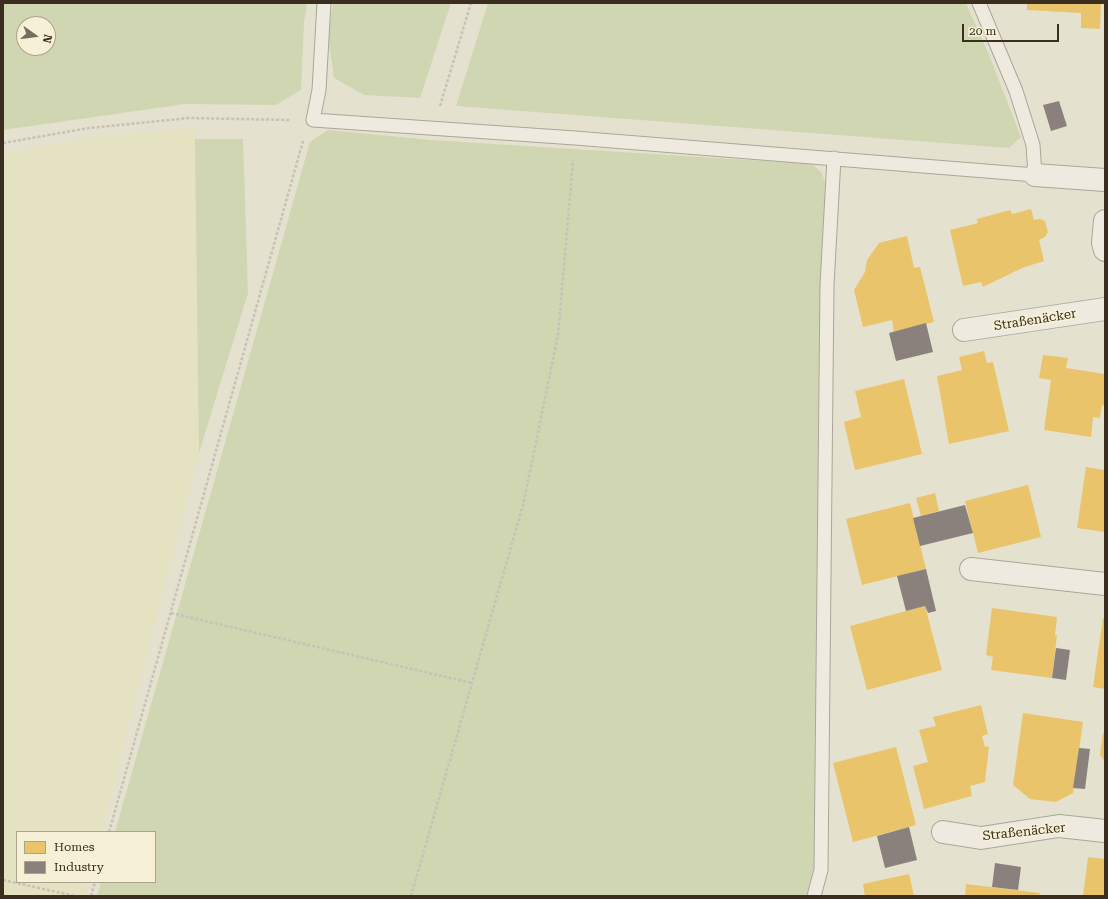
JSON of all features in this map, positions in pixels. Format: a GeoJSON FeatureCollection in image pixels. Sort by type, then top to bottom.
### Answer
{"type":"FeatureCollection","features":[{"type":"Feature","properties":{"kind":"street"},"geometry":{"type":"LineString","coordinates":[[1035,175],[1105,180]]}},
{"type":"Feature","properties":{"kind":"street"},"geometry":{"type":"LineString","coordinates":[[1105,221],[1103,243],[1105,250]]}},
{"type":"Feature","properties":{"kind":"street","name":"Straßenäcker"},"geometry":{"type":"LineString","coordinates":[[964,330],[1105,309]]}},
{"type":"Feature","properties":{"kind":"street"},"geometry":{"type":"LineString","coordinates":[[972,569],[1105,584]]}},
{"type":"Feature","properties":{"kind":"street","name":"Straßenäcker"},"geometry":{"type":"LineString","coordinates":[[943,832],[981,838],[1059,826],[1105,831]]}},
{"type":"Feature","properties":{"kind":"lane"},"geometry":{"type":"LineString","coordinates":[[324,3],[319,90],[313,120],[575,138],[1035,175],[1033,145],[1016,91],[979,3]]}},
{"type":"Feature","properties":{"kind":"lane"},"geometry":{"type":"LineString","coordinates":[[814,896],[821,870],[827,285],[834,158]]}},
{"type":"Feature","properties":{"kind":"path"},"geometry":{"type":"LineString","coordinates":[[434,128],[471,3]]}},
{"type":"Feature","properties":{"kind":"path"},"geometry":{"type":"LineString","coordinates":[[3,143],[89,128],[188,118],[313,120],[304,138],[109,831]]}},
{"type":"Feature","properties":{"kind":"path"},"geometry":{"type":"LineString","coordinates":[[411,896],[523,505],[558,335],[575,138]]}},
{"type":"Feature","properties":{"kind":"path"},"geometry":{"type":"LineString","coordinates":[[171,613],[472,683]]}},
{"type":"Feature","properties":{"kind":"path"},"geometry":{"type":"LineString","coordinates":[[3,880],[16,883]]}},
{"type":"Feature","properties":{"kind":"path"},"geometry":{"type":"LineString","coordinates":[[16,883],[75,896]]}},
{"type":"Feature","properties":{"kind":"path"},"geometry":{"type":"LineString","coordinates":[[91,896],[95,883]]}},
{"type":"Feature","properties":{"kind":"shaded area"},"geometry":{"type":"Polygon","coordinates":[[[195,128],[199,453],[101,831],[16,831],[16,883],[88,883],[84,896],[3,896],[3,154],[88,138],[195,128]]]}},
{"type":"Feature","properties":{"kind":"green space"},"geometry":{"type":"Polygon","coordinates":[[[3,3],[307,3],[304,23],[301,90],[276,105],[185,104],[3,130],[3,3]]]}},
{"type":"Feature","properties":{"kind":"green space"},"geometry":{"type":"Polygon","coordinates":[[[333,3],[451,3],[420,98],[364,95],[334,78],[328,37],[333,3]]]}},
{"type":"Feature","properties":{"kind":"green space"},"geometry":{"type":"Polygon","coordinates":[[[488,3],[966,3],[987,50],[1021,137],[1009,148],[456,106],[488,3]]]}},
{"type":"Feature","properties":{"kind":"green space"},"geometry":{"type":"Polygon","coordinates":[[[328,130],[431,140],[812,164],[822,173],[825,183],[814,868],[806,896],[97,896],[101,883],[156,883],[156,831],[115,831],[310,142],[328,130]]]}},
{"type":"Feature","properties":{"kind":"green space"},"geometry":{"type":"Polygon","coordinates":[[[195,139],[243,139],[248,293],[199,453],[195,139]]]}},
{"type":"Feature","properties":{"kind":"building: Homes"},"geometry":{"type":"Polygon","coordinates":[[[1027,3],[1101,3],[1100,29],[1081,28],[1081,13],[1027,10],[1027,3]]]}},
{"type":"Feature","properties":{"kind":"building: Homes"},"geometry":{"type":"Polygon","coordinates":[[[1031,209],[1034,220],[1040,219],[1045,221],[1048,232],[1045,237],[1039,240],[1044,261],[1022,268],[983,287],[981,282],[963,286],[950,230],[978,223],[977,219],[1010,210],[1012,214],[1031,209]]]}},
{"type":"Feature","properties":{"kind":"building: Homes"},"geometry":{"type":"Polygon","coordinates":[[[907,236],[914,268],[920,267],[934,322],[894,332],[892,320],[863,327],[854,290],[865,272],[867,260],[879,243],[907,236]]]}},
{"type":"Feature","properties":{"kind":"building: Homes"},"geometry":{"type":"Polygon","coordinates":[[[984,351],[987,363],[993,362],[1009,431],[949,444],[937,376],[962,370],[959,357],[984,351]]]}},
{"type":"Feature","properties":{"kind":"building: Homes"},"geometry":{"type":"Polygon","coordinates":[[[1043,355],[1068,358],[1066,368],[1105,374],[1105,406],[1102,405],[1100,418],[1093,417],[1091,437],[1044,430],[1051,380],[1039,378],[1043,355]]]}},
{"type":"Feature","properties":{"kind":"building: Homes"},"geometry":{"type":"Polygon","coordinates":[[[904,379],[922,454],[855,470],[844,422],[861,417],[855,391],[904,379]]]}},
{"type":"Feature","properties":{"kind":"building: Homes"},"geometry":{"type":"Polygon","coordinates":[[[1086,467],[1105,470],[1105,532],[1077,528],[1086,467]]]}},
{"type":"Feature","properties":{"kind":"building: Homes"},"geometry":{"type":"Polygon","coordinates":[[[1028,485],[1041,537],[978,553],[965,501],[1028,485]]]}},
{"type":"Feature","properties":{"kind":"building: Homes"},"geometry":{"type":"Polygon","coordinates":[[[935,493],[939,511],[921,516],[916,498],[935,493]]]}},
{"type":"Feature","properties":{"kind":"building: Homes"},"geometry":{"type":"Polygon","coordinates":[[[910,503],[926,569],[862,585],[846,519],[910,503]]]}},
{"type":"Feature","properties":{"kind":"building: Homes"},"geometry":{"type":"Polygon","coordinates":[[[925,606],[942,670],[867,690],[850,626],[925,606]]]}},
{"type":"Feature","properties":{"kind":"building: Homes"},"geometry":{"type":"Polygon","coordinates":[[[992,608],[1057,617],[1055,635],[1057,635],[1052,678],[991,670],[993,657],[986,655],[992,608]]]}},
{"type":"Feature","properties":{"kind":"building: Homes"},"geometry":{"type":"Polygon","coordinates":[[[1103,618],[1105,618],[1105,689],[1093,687],[1103,618]]]}},
{"type":"Feature","properties":{"kind":"building: Homes"},"geometry":{"type":"Polygon","coordinates":[[[981,705],[988,734],[982,736],[985,747],[989,746],[985,782],[970,786],[972,796],[924,809],[913,766],[928,762],[919,730],[936,726],[933,717],[981,705]]]}},
{"type":"Feature","properties":{"kind":"building: Homes"},"geometry":{"type":"Polygon","coordinates":[[[1023,713],[1083,722],[1073,793],[1056,802],[1030,799],[1013,785],[1023,713]]]}},
{"type":"Feature","properties":{"kind":"building: Homes"},"geometry":{"type":"Polygon","coordinates":[[[1105,732],[1105,762],[1100,755],[1103,733],[1105,732]]]}},
{"type":"Feature","properties":{"kind":"building: Homes"},"geometry":{"type":"Polygon","coordinates":[[[896,747],[916,825],[853,842],[833,763],[896,747]]]}},
{"type":"Feature","properties":{"kind":"building: Homes"},"geometry":{"type":"Polygon","coordinates":[[[1088,857],[1105,859],[1105,896],[1083,896],[1088,857]]]}},
{"type":"Feature","properties":{"kind":"building: Homes"},"geometry":{"type":"Polygon","coordinates":[[[909,874],[914,896],[865,896],[863,884],[909,874]]]}},
{"type":"Feature","properties":{"kind":"building: Homes"},"geometry":{"type":"Polygon","coordinates":[[[966,884],[1040,893],[1039,896],[965,896],[966,884]]]}},
{"type":"Feature","properties":{"kind":"building: Industry"},"geometry":{"type":"Polygon","coordinates":[[[1059,101],[1067,126],[1051,131],[1043,105],[1059,101]]]}},
{"type":"Feature","properties":{"kind":"building: Industry"},"geometry":{"type":"Polygon","coordinates":[[[926,323],[933,352],[896,361],[889,333],[926,323]]]}},
{"type":"Feature","properties":{"kind":"building: Industry"},"geometry":{"type":"Polygon","coordinates":[[[965,505],[973,533],[920,546],[913,518],[965,505]]]}},
{"type":"Feature","properties":{"kind":"building: Industry"},"geometry":{"type":"Polygon","coordinates":[[[926,569],[936,611],[928,613],[925,606],[906,611],[897,576],[926,569]]]}},
{"type":"Feature","properties":{"kind":"building: Industry"},"geometry":{"type":"Polygon","coordinates":[[[1056,648],[1070,650],[1066,680],[1052,678],[1056,648]]]}},
{"type":"Feature","properties":{"kind":"building: Industry"},"geometry":{"type":"Polygon","coordinates":[[[1079,748],[1090,749],[1085,789],[1073,788],[1079,748]]]}},
{"type":"Feature","properties":{"kind":"building: Industry"},"geometry":{"type":"Polygon","coordinates":[[[909,827],[917,860],[885,868],[877,836],[909,827]]]}},
{"type":"Feature","properties":{"kind":"building: Industry"},"geometry":{"type":"Polygon","coordinates":[[[995,863],[1021,867],[1018,890],[992,887],[995,863]]]}}]}
